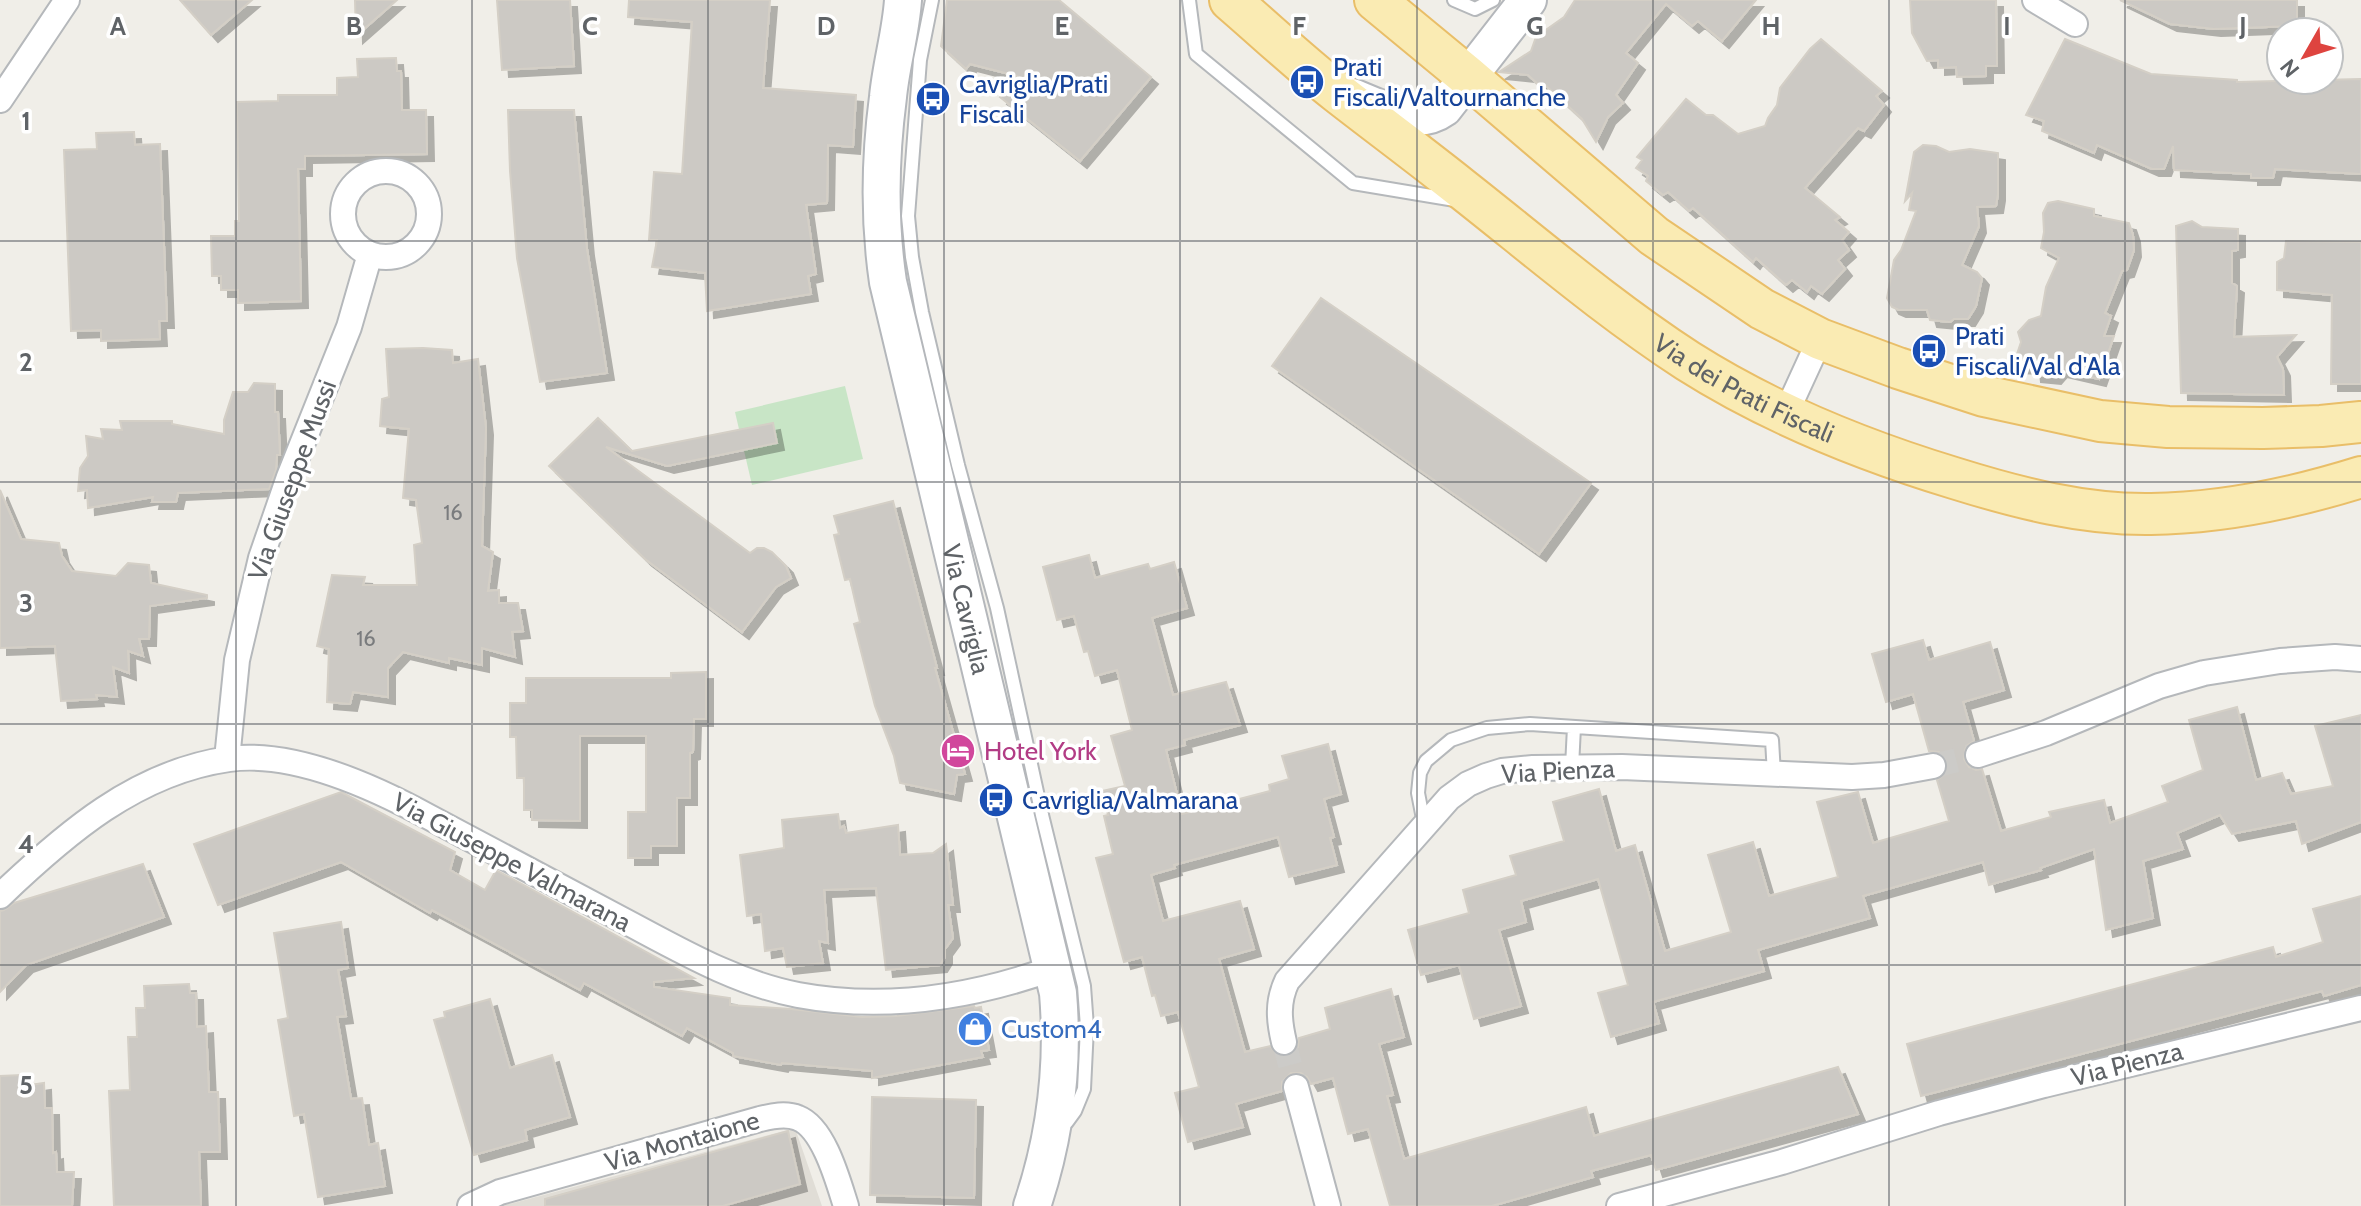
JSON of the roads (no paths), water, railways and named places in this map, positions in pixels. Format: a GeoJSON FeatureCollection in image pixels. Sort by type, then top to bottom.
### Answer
{"type":"FeatureCollection","features":[{"type":"Feature","properties":{"kind":"main road","name":"Via dei Prati Fiscali"},"geometry":{"type":"LineString","coordinates":[[1230,0],[1335,91],[1617,312],[1670,349],[1747,395],[1837,437],[1946,476],[2066,507],[2102,512],[2149,514],[2200,511],[2280,499],[2361,477]]}},
{"type":"Feature","properties":{"kind":"main road"},"geometry":{"type":"LineString","coordinates":[[1375,0],[1654,236],[1762,309],[1820,339],[1984,396],[2100,421],[2168,427],[2263,428],[2361,422]]}},
{"type":"Feature","properties":{"kind":"street"},"geometry":{"type":"LineString","coordinates":[[0,100],[67,0]]}},
{"type":"Feature","properties":{"kind":"street"},"geometry":{"type":"LineString","coordinates":[[1335,91],[1404,116],[1418,118],[1430,115],[1444,108],[1528,0]]}},
{"type":"Feature","properties":{"kind":"street"},"geometry":{"type":"LineString","coordinates":[[2035,0],[2075,24]]}},
{"type":"Feature","properties":{"kind":"street","name":"Via Cavriglia"},"geometry":{"type":"LineString","coordinates":[[911,2],[888,96],[883,154],[883,235],[888,282],[1054,968],[1061,1028],[1057,1099],[1032,1206]]}},
{"type":"Feature","properties":{"kind":"street","name":"Via Giuseppe Mussi"},"geometry":{"type":"LineString","coordinates":[[227,759],[237,660],[258,569],[280,500],[349,327],[370,254]]}},
{"type":"Feature","properties":{"kind":"street"},"geometry":{"type":"LineString","coordinates":[[1786,413],[1820,339]]}},
{"type":"Feature","properties":{"kind":"street"},"geometry":{"type":"LineString","coordinates":[[1978,755],[2046,733],[2159,686],[2204,673],[2280,661],[2335,657],[2361,659]]}},
{"type":"Feature","properties":{"kind":"street","name":"Via Giuseppe Valmarana"},"geometry":{"type":"LineString","coordinates":[[0,896],[50,849],[114,801],[151,782],[227,759],[260,758],[295,764],[369,788],[413,808],[669,944],[731,974],[782,991],[846,1000],[943,997],[999,986],[1054,968]]}},
{"type":"Feature","properties":{"kind":"street","name":"Via Pienza"},"geometry":{"type":"LineString","coordinates":[[1284,1042],[1279,1011],[1287,981],[1449,798],[1475,779],[1510,770],[1572,767],[1867,776],[1933,766]]}},
{"type":"Feature","properties":{"kind":"street","name":"Via Pienza"},"geometry":{"type":"LineString","coordinates":[[1619,1206],[1782,1162],[2029,1089],[2361,1008]]}},
{"type":"Feature","properties":{"kind":"street"},"geometry":{"type":"LineString","coordinates":[[1296,1087],[1328,1206]]}},
{"type":"Feature","properties":{"kind":"street","name":"Via Montaione"},"geometry":{"type":"LineString","coordinates":[[470,1206],[500,1192],[760,1119],[788,1116],[807,1123],[821,1142],[846,1206]]}},
{"type":"Feature","properties":{"kind":"lane"},"geometry":{"type":"LineString","coordinates":[[1189,0],[1196,54],[1353,183],[1481,204]]}},
{"type":"Feature","properties":{"kind":"lane"},"geometry":{"type":"LineString","coordinates":[[1454,0],[1475,9],[1493,0]]}},
{"type":"Feature","properties":{"kind":"lane"},"geometry":{"type":"LineString","coordinates":[[911,2],[920,60],[908,216],[912,257],[958,465],[997,608],[1042,815],[1084,986],[1087,1022],[1084,1089],[1067,1122],[1051,1131]]}},
{"type":"Feature","properties":{"kind":"lane"},"geometry":{"type":"LineString","coordinates":[[1425,826],[1418,793],[1420,773],[1426,761],[1451,740],[1487,728],[1530,724],[1772,740],[1774,774]]}},
{"type":"Feature","properties":{"kind":"lane"},"geometry":{"type":"LineString","coordinates":[[1572,767],[1574,727]]}},
{"type":"Feature","properties":{"kind":"tunnel"},"geometry":{"type":"LineString","coordinates":[[1933,766],[1978,755]]}},
{"type":"Feature","properties":{"kind":"tunnel"},"geometry":{"type":"LineString","coordinates":[[1284,1042],[1296,1087]]}},
{"type":"Feature","properties":{"kind":"place","name":"Prati Fiscali/Valtournanche"},"geometry":{"type":"Point","coordinates":[1307,82]}},
{"type":"Feature","properties":{"kind":"place","name":"Cavriglia/Prati Fiscali"},"geometry":{"type":"Point","coordinates":[933,99]}},
{"type":"Feature","properties":{"kind":"place","name":"Prati Fiscali/Val d'Ala"},"geometry":{"type":"Point","coordinates":[1929,351]}},
{"type":"Feature","properties":{"kind":"place","name":"Hotel York"},"geometry":{"type":"Point","coordinates":[958,751]}},
{"type":"Feature","properties":{"kind":"place","name":"Cavriglia/Valmarana"},"geometry":{"type":"Point","coordinates":[996,800]}},
{"type":"Feature","properties":{"kind":"place","name":"Custom4"},"geometry":{"type":"Point","coordinates":[975,1029]}}]}
